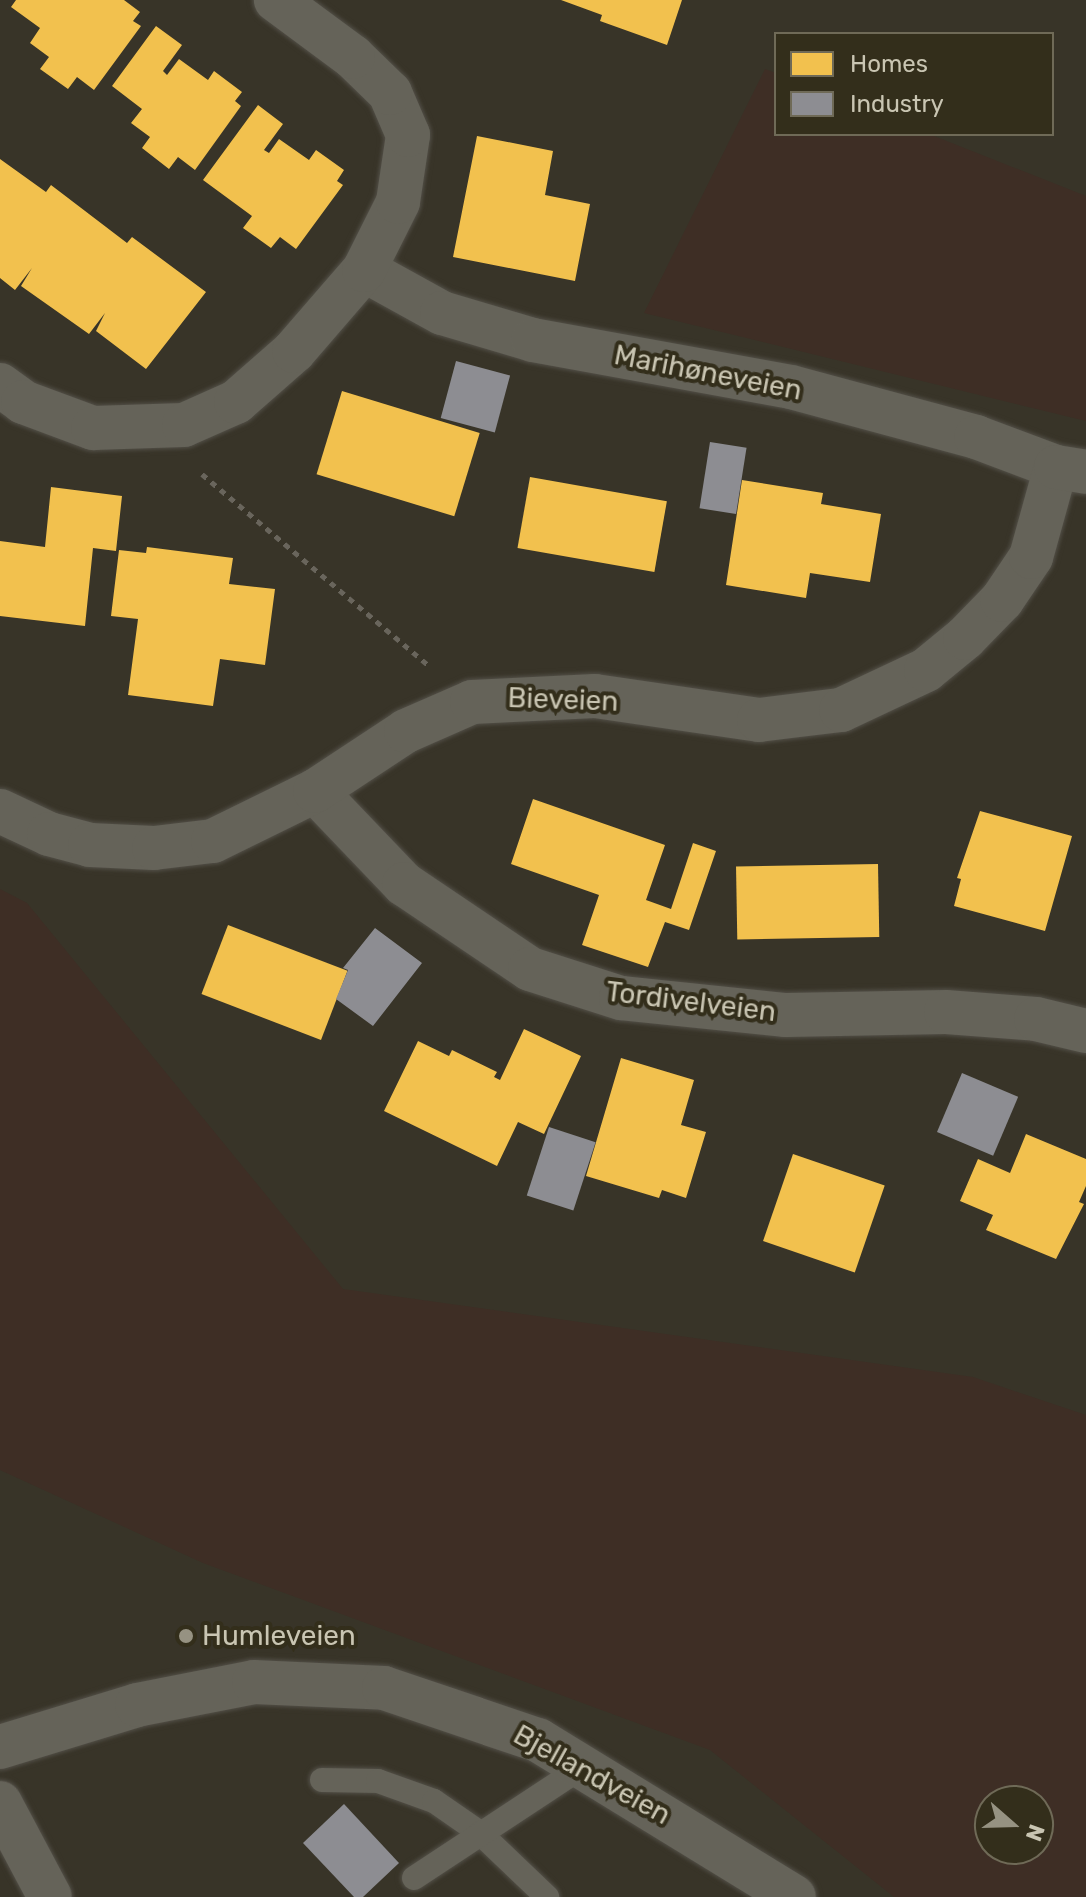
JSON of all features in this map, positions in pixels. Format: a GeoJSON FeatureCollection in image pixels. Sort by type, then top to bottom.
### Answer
{"type":"FeatureCollection","features":[{"type":"Feature","properties":{"kind":"street"},"geometry":{"type":"LineString","coordinates":[[0,385],[23,402],[93,428],[184,425],[236,402],[294,351],[364,270],[398,202],[408,135],[390,93],[353,57],[276,0]]}},
{"type":"Feature","properties":{"kind":"street","name":"Marihøneveien"},"geometry":{"type":"LineString","coordinates":[[364,270],[442,313],[533,340],[791,387],[976,437],[1071,470]]}},
{"type":"Feature","properties":{"kind":"street","name":"Bieveien"},"geometry":{"type":"LineString","coordinates":[[0,811],[49,834],[90,845],[154,848],[213,841],[315,791],[406,731],[472,702],[595,696],[759,720],[841,710],[882,695],[926,670],[1002,600],[1031,557],[1071,470]]}},
{"type":"Feature","properties":{"kind":"street","name":"Tordivelveien"},"geometry":{"type":"LineString","coordinates":[[315,791],[416,893],[530,969],[621,998],[786,1015],[946,1012],[1036,1019],[1086,1031]]}},
{"type":"Feature","properties":{"kind":"street","name":"Bjellandveien"},"geometry":{"type":"LineString","coordinates":[[0,1747],[137,1705],[254,1682],[328,1682],[384,1688],[437,1702],[538,1740],[794,1897]]}},
{"type":"Feature","properties":{"kind":"street"},"geometry":{"type":"LineString","coordinates":[[0,1803],[50,1897]]}},
{"type":"Feature","properties":{"kind":"lane"},"geometry":{"type":"LineString","coordinates":[[414,1878],[584,1766]]}},
{"type":"Feature","properties":{"kind":"lane"},"geometry":{"type":"LineString","coordinates":[[322,1780],[378,1781],[434,1801],[480,1833],[547,1897]]}},
{"type":"Feature","properties":{"kind":"path"},"geometry":{"type":"LineString","coordinates":[[184,425],[199,472],[472,702]]}},
{"type":"Feature","properties":{"kind":"shaded area"},"geometry":{"type":"Polygon","coordinates":[[[765,69],[774,72],[774,136],[934,136],[1086,196],[1086,421],[644,313],[765,69]]]}},
{"type":"Feature","properties":{"kind":"shaded area"},"geometry":{"type":"Polygon","coordinates":[[[0,889],[27,903],[343,1289],[973,1377],[1086,1415],[1086,1897],[894,1897],[710,1750],[203,1563],[0,1470],[0,889]]]}},
{"type":"Feature","properties":{"kind":"building: Homes"},"geometry":{"type":"Polygon","coordinates":[[[16,0],[124,0],[140,12],[133,21],[141,26],[94,90],[77,77],[68,89],[40,69],[49,57],[30,43],[40,28],[11,7],[16,0]]]}},
{"type":"Feature","properties":{"kind":"building: Homes"},"geometry":{"type":"Polygon","coordinates":[[[561,0],[682,0],[667,45],[600,21],[602,15],[561,0]]]}},
{"type":"Feature","properties":{"kind":"building: Homes"},"geometry":{"type":"Polygon","coordinates":[[[156,26],[182,45],[163,71],[167,75],[179,59],[208,80],[214,71],[242,92],[235,101],[241,106],[195,170],[178,157],[169,169],[142,148],[150,137],[131,123],[142,109],[112,86],[156,26]]]}},
{"type":"Feature","properties":{"kind":"building: Homes"},"geometry":{"type":"Polygon","coordinates":[[[258,105],[283,124],[264,150],[269,153],[279,139],[309,160],[316,150],[344,170],[337,181],[343,185],[296,249],[280,237],[271,248],[243,228],[252,216],[203,180],[258,105]]]}},
{"type":"Feature","properties":{"kind":"building: Homes"},"geometry":{"type":"Polygon","coordinates":[[[477,136],[553,151],[545,195],[590,204],[575,281],[453,257],[477,136]]]}},
{"type":"Feature","properties":{"kind":"building: Homes"},"geometry":{"type":"Polygon","coordinates":[[[0,159],[46,192],[51,185],[127,243],[132,237],[206,292],[146,369],[96,331],[105,313],[89,334],[21,286],[32,268],[15,290],[0,278],[0,159]]]}},
{"type":"Feature","properties":{"kind":"building: Homes"},"geometry":{"type":"Polygon","coordinates":[[[342,391],[480,433],[454,516],[317,474],[342,391]]]}},
{"type":"Feature","properties":{"kind":"building: Homes"},"geometry":{"type":"Polygon","coordinates":[[[530,477],[667,501],[654,572],[517,548],[530,477]]]}},
{"type":"Feature","properties":{"kind":"building: Homes"},"geometry":{"type":"Polygon","coordinates":[[[742,480],[823,493],[821,504],[881,514],[870,582],[810,573],[806,598],[726,585],[742,480]]]}},
{"type":"Feature","properties":{"kind":"building: Homes"},"geometry":{"type":"Polygon","coordinates":[[[51,487],[122,496],[116,551],[93,548],[85,626],[0,616],[0,541],[45,547],[51,487]]]}},
{"type":"Feature","properties":{"kind":"building: Homes"},"geometry":{"type":"Polygon","coordinates":[[[147,547],[233,558],[229,584],[275,589],[265,665],[220,659],[213,706],[128,695],[138,619],[111,616],[119,550],[146,553],[147,547]]]}},
{"type":"Feature","properties":{"kind":"building: Homes"},"geometry":{"type":"Polygon","coordinates":[[[533,799],[665,845],[646,900],[671,909],[693,843],[716,851],[689,930],[665,922],[648,967],[582,945],[599,895],[511,864],[533,799]]]}},
{"type":"Feature","properties":{"kind":"building: Homes"},"geometry":{"type":"Polygon","coordinates":[[[980,811],[1072,836],[1045,931],[954,906],[961,879],[957,878],[980,811]]]}},
{"type":"Feature","properties":{"kind":"building: Homes"},"geometry":{"type":"Polygon","coordinates":[[[878,864],[879,937],[737,939],[736,866],[878,864]]]}},
{"type":"Feature","properties":{"kind":"building: Homes"},"geometry":{"type":"Polygon","coordinates":[[[228,925],[347,971],[321,1040],[201,994],[228,925]]]}},
{"type":"Feature","properties":{"kind":"building: Homes"},"geometry":{"type":"Polygon","coordinates":[[[524,1029],[581,1056],[544,1134],[518,1122],[497,1166],[384,1111],[418,1041],[449,1056],[452,1050],[497,1072],[494,1077],[500,1080],[524,1029]]]}},
{"type":"Feature","properties":{"kind":"building: Homes"},"geometry":{"type":"Polygon","coordinates":[[[621,1058],[694,1080],[681,1125],[706,1132],[686,1198],[662,1190],[659,1198],[586,1176],[621,1058]]]}},
{"type":"Feature","properties":{"kind":"building: Homes"},"geometry":{"type":"Polygon","coordinates":[[[1026,1134],[1086,1159],[1086,1186],[1079,1202],[1084,1204],[1056,1259],[986,1230],[993,1215],[960,1201],[978,1159],[1010,1173],[1026,1134]]]}},
{"type":"Feature","properties":{"kind":"building: Homes"},"geometry":{"type":"Polygon","coordinates":[[[793,1154],[885,1186],[855,1273],[763,1241],[793,1154]]]}},
{"type":"Feature","properties":{"kind":"building: Industry"},"geometry":{"type":"Polygon","coordinates":[[[456,361],[510,375],[495,432],[441,418],[456,361]]]}},
{"type":"Feature","properties":{"kind":"building: Industry"},"geometry":{"type":"Polygon","coordinates":[[[710,442],[747,448],[736,514],[700,508],[710,442]]]}},
{"type":"Feature","properties":{"kind":"building: Industry"},"geometry":{"type":"Polygon","coordinates":[[[375,928],[422,963],[373,1026],[336,999],[348,970],[343,968],[375,928]]]}},
{"type":"Feature","properties":{"kind":"building: Industry"},"geometry":{"type":"Polygon","coordinates":[[[962,1073],[1018,1097],[993,1156],[937,1132],[962,1073]]]}},
{"type":"Feature","properties":{"kind":"building: Industry"},"geometry":{"type":"Polygon","coordinates":[[[549,1127],[596,1142],[573,1211],[527,1195],[549,1127]]]}},
{"type":"Feature","properties":{"kind":"building: Industry"},"geometry":{"type":"Polygon","coordinates":[[[344,1804],[399,1863],[363,1897],[354,1897],[303,1843],[344,1804]]]}},
{"type":"Feature","properties":{"kind":"place","name":"Humleveien"},"geometry":{"type":"Point","coordinates":[186,1636]}}]}
